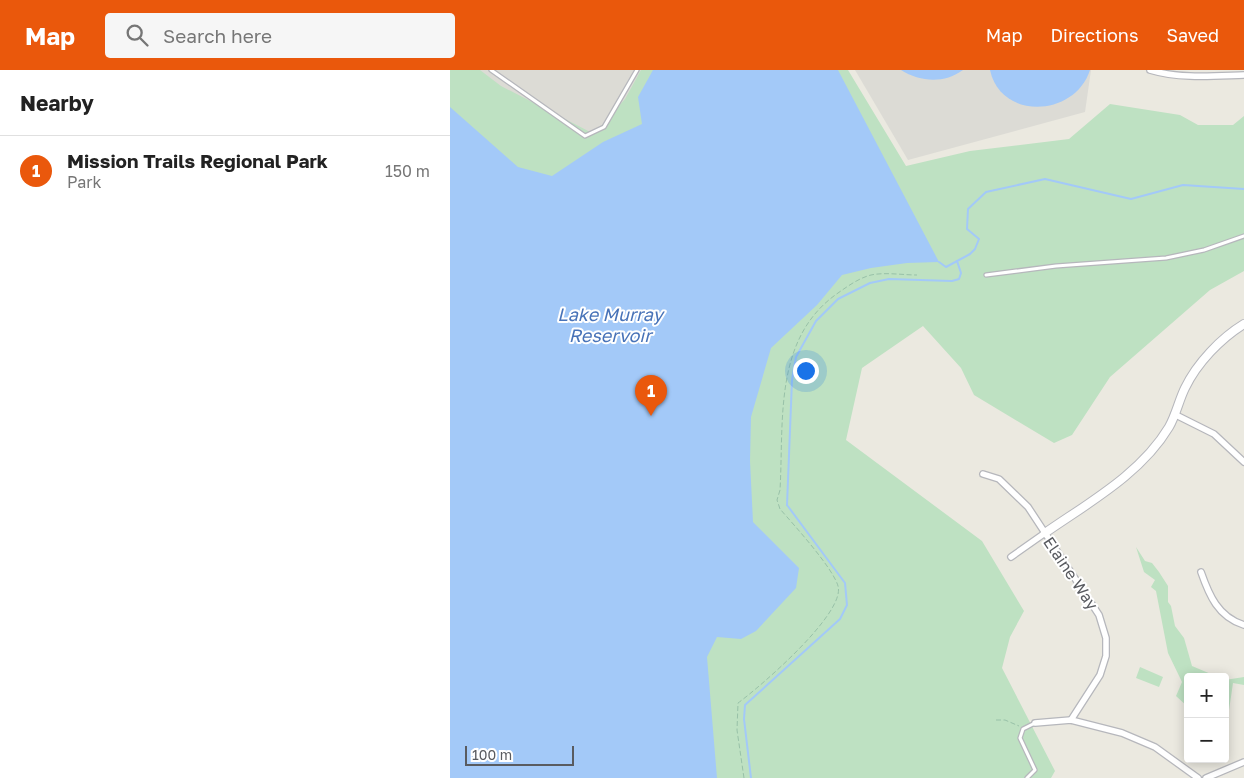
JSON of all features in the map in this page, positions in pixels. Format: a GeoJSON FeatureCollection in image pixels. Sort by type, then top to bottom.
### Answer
{"type":"FeatureCollection","features":[{"type":"Feature","properties":{"kind":"street"},"geometry":{"type":"LineString","coordinates":[[1150,70],[1164,74],[1202,76],[1244,74]]}},
{"type":"Feature","properties":{"kind":"street"},"geometry":{"type":"LineString","coordinates":[[1011,557],[1112,486],[1142,461],[1169,427],[1186,387],[1196,370],[1214,348],[1244,324]]}},
{"type":"Feature","properties":{"kind":"street"},"geometry":{"type":"LineString","coordinates":[[1174,414],[1214,434],[1244,462]]}},
{"type":"Feature","properties":{"kind":"street","name":"Elaine Way"},"geometry":{"type":"LineString","coordinates":[[983,474],[999,479],[1028,507],[1099,614],[1106,638],[1106,656],[1100,675],[1071,720]]}},
{"type":"Feature","properties":{"kind":"street"},"geometry":{"type":"LineString","coordinates":[[1201,572],[1209,595],[1220,611],[1236,623],[1244,625]]}},
{"type":"Feature","properties":{"kind":"street"},"geometry":{"type":"LineString","coordinates":[[1035,723],[1071,720],[1122,733],[1155,747],[1198,778]]}},
{"type":"Feature","properties":{"kind":"street"},"geometry":{"type":"LineString","coordinates":[[1206,778],[1244,762]]}},
{"type":"Feature","properties":{"kind":"lane"},"geometry":{"type":"LineString","coordinates":[[490,70],[585,136],[604,127],[637,70]]}},
{"type":"Feature","properties":{"kind":"lane"},"geometry":{"type":"LineString","coordinates":[[986,276],[1056,266],[1166,258],[1204,250],[1244,236]]}},
{"type":"Feature","properties":{"kind":"lane"},"geometry":{"type":"LineString","coordinates":[[1027,778],[1035,770],[1020,738],[1023,729],[1035,723]]}},
{"type":"Feature","properties":{"kind":"path"},"geometry":{"type":"LineString","coordinates":[[744,778],[737,730],[738,703],[775,672],[819,627],[838,600],[838,586],[826,566],[780,509],[777,500],[780,490],[786,379],[791,355],[809,321],[827,301],[850,285],[872,275],[917,274]]}},
{"type":"Feature","properties":{"kind":"path"},"geometry":{"type":"LineString","coordinates":[[996,720],[1005,720],[1023,729]]}},
{"type":"Feature","properties":{"kind":"shaded area"},"geometry":{"type":"Polygon","coordinates":[[[475,70],[644,70],[623,109],[584,142],[475,70]]]}},
{"type":"Feature","properties":{"kind":"shaded area"},"geometry":{"type":"Polygon","coordinates":[[[855,70],[1091,70],[1085,112],[908,160],[855,70]]]}},
{"type":"Feature","properties":{"kind":"green space"},"geometry":{"type":"Polygon","coordinates":[[[450,70],[480,70],[501,86],[594,134],[625,99],[641,70],[848,70],[906,166],[970,151],[1069,139],[1110,104],[1180,115],[1198,125],[1233,125],[1244,116],[1244,271],[1210,290],[1110,377],[1072,435],[1054,443],[974,395],[961,368],[923,326],[862,368],[846,440],[982,541],[1024,611],[1010,637],[1002,668],[1055,771],[1051,778],[450,778],[450,70]]]}},
{"type":"Feature","properties":{"kind":"green space"},"geometry":{"type":"Polygon","coordinates":[[[1136,547],[1145,561],[1152,563],[1168,586],[1168,602],[1171,606],[1175,626],[1184,638],[1192,666],[1209,673],[1184,673],[1184,703],[1176,696],[1182,682],[1168,653],[1156,591],[1151,587],[1155,580],[1144,572],[1136,547]]]}},
{"type":"Feature","properties":{"kind":"green space"},"geometry":{"type":"Polygon","coordinates":[[[1140,667],[1163,677],[1159,687],[1136,678],[1140,667]]]}},
{"type":"Feature","properties":{"kind":"green space"},"geometry":{"type":"Polygon","coordinates":[[[1244,677],[1244,685],[1233,683],[1229,710],[1229,679],[1244,677]]]}},
{"type":"Feature","properties":{"kind":"water","name":"Lake Murray Reservoir"},"geometry":{"type":"Polygon","coordinates":[[[653,70],[838,70],[939,262],[907,263],[871,268],[842,275],[817,305],[771,348],[751,417],[750,461],[753,522],[799,568],[796,588],[756,631],[741,639],[717,637],[707,657],[717,778],[450,778],[450,107],[518,167],[552,176],[603,142],[642,124],[638,97],[653,70]]]}},
{"type":"Feature","properties":{"kind":"water"},"geometry":{"type":"Polygon","coordinates":[[[901,70],[963,70],[948,78],[932,80],[916,77],[901,70]]]}},
{"type":"Feature","properties":{"kind":"water"},"geometry":{"type":"Polygon","coordinates":[[[990,70],[1090,70],[1082,86],[1070,97],[1055,104],[1038,107],[1023,105],[1008,98],[997,87],[990,70]]]}},
{"type":"Feature","properties":{"kind":"waterway"},"geometry":{"type":"LineString","coordinates":[[939,262],[946,267],[970,254],[975,249],[979,239],[967,229],[968,209],[986,192],[1045,179],[1131,199],[1183,185],[1244,189]]}},
{"type":"Feature","properties":{"kind":"waterway"},"geometry":{"type":"LineString","coordinates":[[787,505],[792,380],[796,357],[816,321],[838,299],[870,283],[889,279],[952,281],[959,279],[961,273],[957,261]]}},
{"type":"Feature","properties":{"kind":"waterway"},"geometry":{"type":"LineString","coordinates":[[751,778],[744,719],[745,705],[840,619],[847,605],[845,583],[787,505]]}},
{"type":"Feature","properties":{"kind":"place","name":"Mission Trails Regional Park"},"geometry":{"type":"Point","coordinates":[651,416]}}]}
